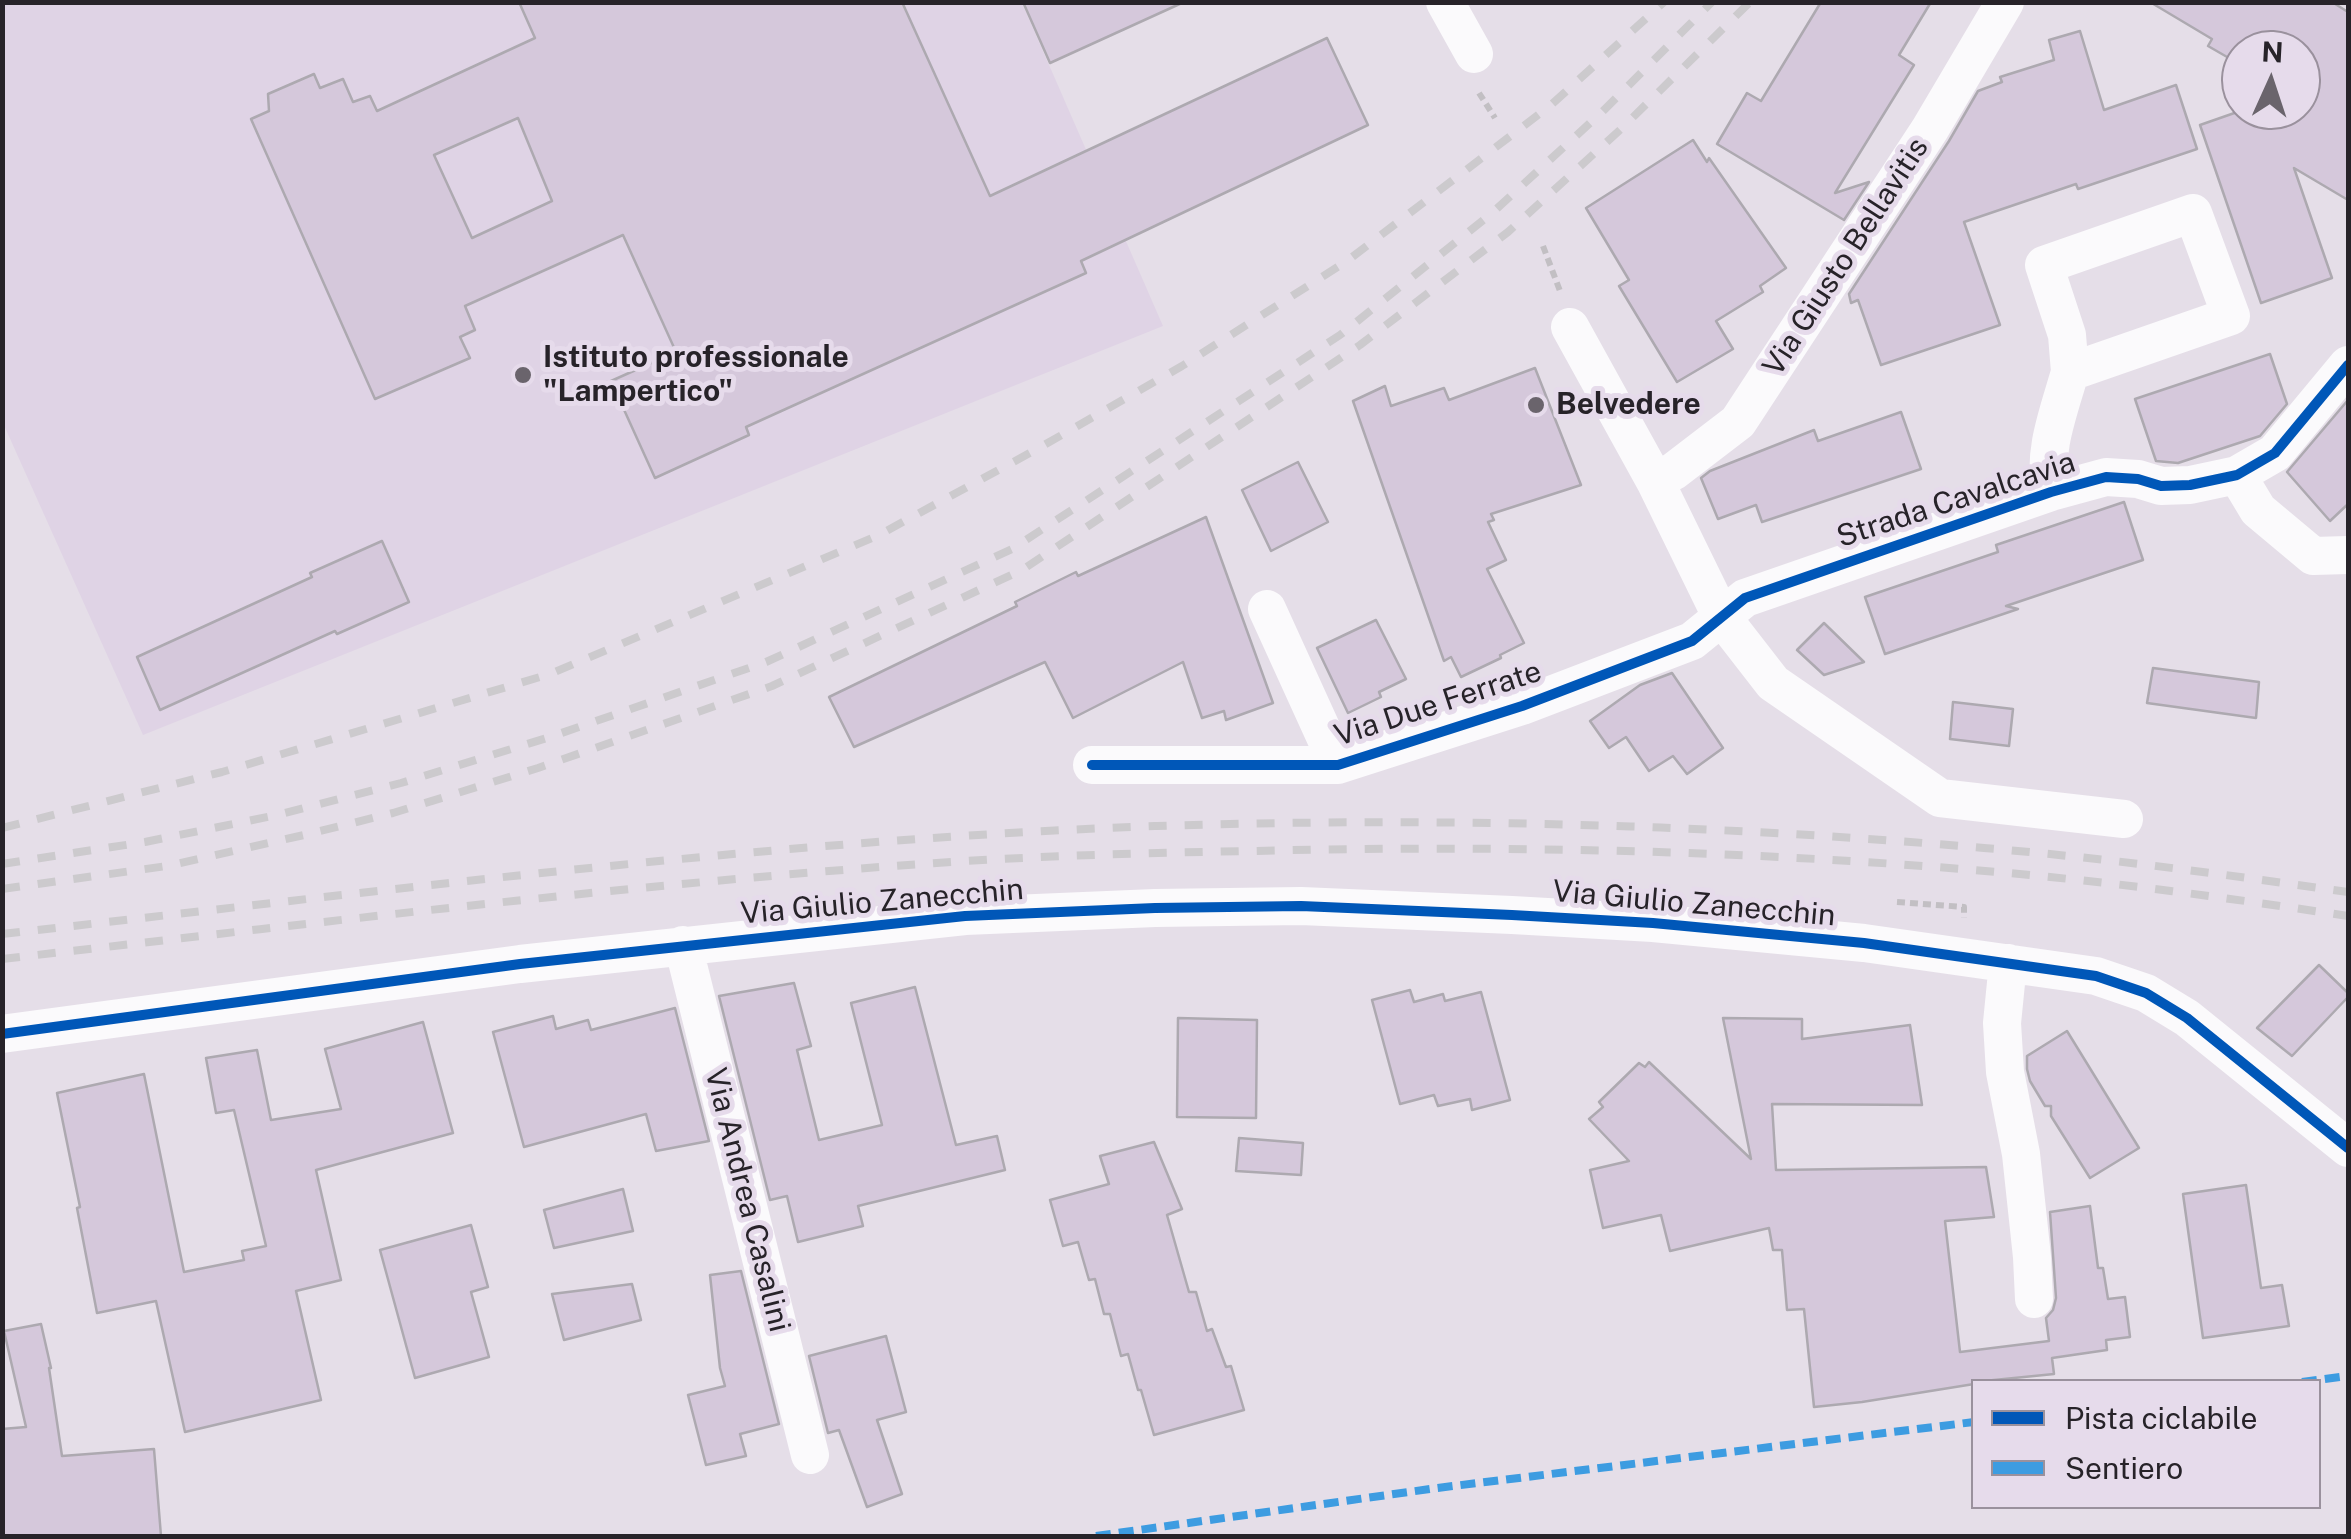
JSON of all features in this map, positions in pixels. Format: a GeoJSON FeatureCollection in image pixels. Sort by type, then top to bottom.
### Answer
{"type":"FeatureCollection","features":[{"type":"Feature","properties":{"kind":"street"},"geometry":{"type":"LineString","coordinates":[[1445,2],[1472,66]]}},
{"type":"Feature","properties":{"kind":"street","name":"Via Giusto Bellavitis"},"geometry":{"type":"LineString","coordinates":[[1654,481],[1674,471],[1738,422],[1930,129],[2006,2]]}},
{"type":"Feature","properties":{"kind":"street","name":"Strada Cavalcavia"},"geometry":{"type":"LineString","coordinates":[[2051,492],[2047,474],[2051,439],[2070,372],[2067,335],[2044,265],[2193,213],[2231,316],[2070,372]]}},
{"type":"Feature","properties":{"kind":"street"},"geometry":{"type":"LineString","coordinates":[[1567,313],[1721,616],[1772,683],[1940,798],[2124,819]]}},
{"type":"Feature","properties":{"kind":"street","name":"Strada Cavalcavia"},"geometry":{"type":"LineString","coordinates":[[1721,616],[1745,598],[2051,492],[2106,478],[2176,486],[2238,475],[2275,453],[2348,365]]}},
{"type":"Feature","properties":{"kind":"street"},"geometry":{"type":"LineString","coordinates":[[2238,475],[2258,510],[2313,556],[2348,554]]}},
{"type":"Feature","properties":{"kind":"street"},"geometry":{"type":"LineString","coordinates":[[1267,609],[1338,765]]}},
{"type":"Feature","properties":{"kind":"street","name":"Via Due Ferrate"},"geometry":{"type":"LineString","coordinates":[[1092,765],[1338,765],[1522,706],[1692,641],[1721,616]]}},
{"type":"Feature","properties":{"kind":"street","name":"Via Giulio Zanecchin"},"geometry":{"type":"LineString","coordinates":[[2,1034],[683,945],[965,916],[1301,906],[1653,923],[1890,946],[2096,976],[2146,993],[2187,1018],[2348,1148]]}},
{"type":"Feature","properties":{"kind":"street","name":"Via Andrea Casalini"},"geometry":{"type":"LineString","coordinates":[[683,945],[810,1455]]}},
{"type":"Feature","properties":{"kind":"street"},"geometry":{"type":"LineString","coordinates":[[2008,963],[2002,1024],[2004,1072],[2021,1154],[2034,1299]]}},
{"type":"Feature","properties":{"kind":"path"},"geometry":{"type":"LineString","coordinates":[[1472,66],[1495,118]]}},
{"type":"Feature","properties":{"kind":"path"},"geometry":{"type":"LineString","coordinates":[[1544,246],[1567,313]]}},
{"type":"Feature","properties":{"kind":"path"},"geometry":{"type":"LineString","coordinates":[[1897,902],[1964,907]]}},
{"type":"Feature","properties":{"kind":"shaded area","name":"Istituto professionale \"Lampertico\""},"geometry":{"type":"Polygon","coordinates":[[[2,3],[1022,3],[1163,326],[143,735],[3,423],[2,3]]]}},
{"type":"Feature","properties":{"kind":"building"},"geometry":{"type":"Polygon","coordinates":[[[519,2],[902,2],[990,196],[1327,38],[1368,125],[1081,261],[1086,273],[746,427],[749,435],[655,478],[611,381],[676,352],[623,235],[465,306],[475,330],[460,337],[470,358],[375,399],[251,119],[269,111],[268,94],[314,74],[320,88],[343,79],[353,102],[370,96],[377,111],[535,38],[519,2]],[[518,118],[434,155],[472,238],[552,201],[518,118]]]}},
{"type":"Feature","properties":{"kind":"building"},"geometry":{"type":"Polygon","coordinates":[[[1023,2],[1184,2],[1050,63],[1023,2]]]}},
{"type":"Feature","properties":{"kind":"building"},"geometry":{"type":"Polygon","coordinates":[[[1821,2],[1931,2],[1899,55],[1914,65],[1835,193],[1869,182],[1844,220],[1717,144],[1747,93],[1761,101],[1821,2]]]}},
{"type":"Feature","properties":{"kind":"building"},"geometry":{"type":"Polygon","coordinates":[[[2150,2],[2332,2],[2348,12],[2348,200],[2294,168],[2332,278],[2261,303],[2200,125],[2221,118],[2221,130],[2321,130],[2321,30],[2221,30],[2221,53],[2208,46],[2212,39],[2150,2]]]}},
{"type":"Feature","properties":{"kind":"building"},"geometry":{"type":"Polygon","coordinates":[[[2080,31],[2104,110],[2176,85],[2197,149],[1964,222],[2000,325],[1881,365],[1858,300],[1851,303],[1849,294],[1978,91],[2002,82],[2000,77],[2054,60],[2049,40],[2080,31]]]}},
{"type":"Feature","properties":{"kind":"building"},"geometry":{"type":"Polygon","coordinates":[[[1693,140],[1786,268],[1760,286],[1763,292],[1716,321],[1733,349],[1677,382],[1619,286],[1629,280],[1586,208],[1693,140]]]}},
{"type":"Feature","properties":{"kind":"building"},"geometry":{"type":"Polygon","coordinates":[[[2270,354],[2287,404],[2260,436],[2178,463],[2156,461],[2135,399],[2270,354]]]}},
{"type":"Feature","properties":{"kind":"building"},"geometry":{"type":"Polygon","coordinates":[[[1535,368],[1581,485],[1491,514],[1494,520],[1488,522],[1506,560],[1487,569],[1524,643],[1461,677],[1451,657],[1444,661],[1353,401],[1385,386],[1391,406],[1444,388],[1449,400],[1535,368]]]}},
{"type":"Feature","properties":{"kind":"building"},"geometry":{"type":"Polygon","coordinates":[[[2348,400],[2348,504],[2330,521],[2287,472],[2348,400]]]}},
{"type":"Feature","properties":{"kind":"building"},"geometry":{"type":"Polygon","coordinates":[[[1901,412],[1921,469],[1762,522],[1756,505],[1718,519],[1701,478],[1710,471],[1814,430],[1818,441],[1901,412]]]}},
{"type":"Feature","properties":{"kind":"building"},"geometry":{"type":"Polygon","coordinates":[[[1298,462],[1328,522],[1271,551],[1242,490],[1298,462]]]}},
{"type":"Feature","properties":{"kind":"building"},"geometry":{"type":"Polygon","coordinates":[[[2124,502],[2143,560],[2006,606],[2018,609],[1885,654],[1865,597],[1998,552],[1996,545],[2124,502]]]}},
{"type":"Feature","properties":{"kind":"building"},"geometry":{"type":"Polygon","coordinates":[[[1206,517],[1273,703],[1226,720],[1224,711],[1202,718],[1183,662],[1073,718],[1045,662],[854,747],[829,697],[1017,606],[1015,602],[1076,572],[1078,576],[1206,517]]]}},
{"type":"Feature","properties":{"kind":"building"},"geometry":{"type":"Polygon","coordinates":[[[382,541],[409,602],[160,710],[137,657],[382,541]]]}},
{"type":"Feature","properties":{"kind":"building"},"geometry":{"type":"Polygon","coordinates":[[[1376,620],[1406,679],[1348,713],[1317,648],[1376,620]]]}},
{"type":"Feature","properties":{"kind":"building"},"geometry":{"type":"Polygon","coordinates":[[[1824,623],[1864,662],[1824,675],[1797,650],[1824,623]]]}},
{"type":"Feature","properties":{"kind":"building"},"geometry":{"type":"Polygon","coordinates":[[[2153,668],[2259,682],[2256,718],[2147,703],[2153,668]]]}},
{"type":"Feature","properties":{"kind":"building"},"geometry":{"type":"Polygon","coordinates":[[[1672,673],[1723,748],[1687,774],[1673,756],[1649,771],[1626,737],[1609,748],[1590,721],[1640,685],[1672,673]]]}},
{"type":"Feature","properties":{"kind":"building"},"geometry":{"type":"Polygon","coordinates":[[[1953,702],[2013,709],[2009,746],[1950,739],[1953,702]]]}},
{"type":"Feature","properties":{"kind":"building"},"geometry":{"type":"Polygon","coordinates":[[[2319,965],[2348,997],[2292,1056],[2257,1028],[2319,965]]]}},
{"type":"Feature","properties":{"kind":"building"},"geometry":{"type":"Polygon","coordinates":[[[794,983],[811,1046],[797,1050],[819,1140],[882,1125],[851,1003],[915,987],[956,1145],[997,1136],[1005,1170],[858,1206],[863,1226],[798,1242],[787,1196],[770,1200],[719,996],[794,983]]]}},
{"type":"Feature","properties":{"kind":"building"},"geometry":{"type":"Polygon","coordinates":[[[1410,990],[1414,1002],[1443,994],[1445,1001],[1481,992],[1510,1100],[1472,1110],[1470,1099],[1438,1106],[1434,1095],[1400,1104],[1372,1000],[1410,990]]]}},
{"type":"Feature","properties":{"kind":"building"},"geometry":{"type":"Polygon","coordinates":[[[675,1008],[709,1141],[656,1151],[646,1114],[524,1147],[493,1032],[553,1016],[556,1029],[588,1020],[591,1030],[675,1008]]]}},
{"type":"Feature","properties":{"kind":"building"},"geometry":{"type":"Polygon","coordinates":[[[1178,1018],[1257,1020],[1256,1118],[1177,1117],[1178,1018]]]}},
{"type":"Feature","properties":{"kind":"building"},"geometry":{"type":"Polygon","coordinates":[[[1723,1018],[1802,1019],[1802,1039],[1910,1025],[1922,1105],[1772,1104],[1776,1170],[1986,1167],[1994,1217],[1945,1221],[1960,1352],[2049,1341],[2046,1318],[2056,1298],[2050,1212],[2090,1206],[2098,1268],[2103,1268],[2108,1299],[2125,1297],[2130,1337],[2106,1340],[2107,1350],[2052,1358],[2054,1374],[1971,1379],[1971,1384],[1814,1407],[1804,1309],[1787,1310],[1782,1250],[1773,1250],[1769,1228],[1670,1251],[1661,1215],[1603,1228],[1590,1170],[1629,1161],[1589,1119],[1603,1107],[1599,1102],[1639,1063],[1645,1067],[1649,1062],[1751,1159],[1723,1018]]]}},
{"type":"Feature","properties":{"kind":"building"},"geometry":{"type":"Polygon","coordinates":[[[423,1022],[453,1133],[316,1170],[341,1280],[296,1291],[321,1400],[185,1432],[156,1301],[97,1313],[57,1093],[144,1074],[184,1272],[244,1260],[242,1251],[266,1246],[234,1110],[216,1113],[206,1058],[257,1050],[271,1120],[341,1109],[325,1049],[423,1022]]]}},
{"type":"Feature","properties":{"kind":"building"},"geometry":{"type":"Polygon","coordinates":[[[2067,1031],[2139,1148],[2090,1178],[2051,1116],[2051,1106],[2045,1106],[2030,1081],[2027,1069],[2027,1056],[2067,1031]]]}},
{"type":"Feature","properties":{"kind":"building"},"geometry":{"type":"Polygon","coordinates":[[[1239,1138],[1303,1143],[1301,1175],[1236,1171],[1239,1138]]]}},
{"type":"Feature","properties":{"kind":"building"},"geometry":{"type":"Polygon","coordinates":[[[1154,1142],[1182,1209],[1167,1215],[1189,1292],[1196,1292],[1207,1331],[1212,1329],[1226,1367],[1231,1366],[1244,1410],[1154,1435],[1128,1354],[1121,1356],[1110,1314],[1104,1314],[1095,1279],[1089,1280],[1078,1242],[1063,1246],[1050,1200],[1109,1184],[1100,1156],[1154,1142]]]}},
{"type":"Feature","properties":{"kind":"building"},"geometry":{"type":"Polygon","coordinates":[[[2246,1185],[2261,1288],[2282,1285],[2289,1326],[2203,1338],[2183,1194],[2246,1185]]]}},
{"type":"Feature","properties":{"kind":"building"},"geometry":{"type":"Polygon","coordinates":[[[623,1189],[633,1231],[554,1248],[544,1210],[623,1189]]]}},
{"type":"Feature","properties":{"kind":"building"},"geometry":{"type":"Polygon","coordinates":[[[471,1225],[488,1287],[471,1292],[489,1357],[415,1378],[380,1250],[471,1225]]]}},
{"type":"Feature","properties":{"kind":"building"},"geometry":{"type":"Polygon","coordinates":[[[741,1271],[779,1424],[740,1434],[746,1456],[706,1465],[688,1395],[725,1386],[710,1275],[741,1271]]]}},
{"type":"Feature","properties":{"kind":"building"},"geometry":{"type":"Polygon","coordinates":[[[632,1284],[641,1320],[564,1340],[552,1294],[632,1284]]]}},
{"type":"Feature","properties":{"kind":"building"},"geometry":{"type":"Polygon","coordinates":[[[41,1324],[62,1456],[154,1449],[161,1536],[2,1536],[2,1429],[26,1427],[4,1331],[41,1324]]]}},
{"type":"Feature","properties":{"kind":"building"},"geometry":{"type":"Polygon","coordinates":[[[886,1336],[906,1412],[877,1420],[902,1494],[867,1507],[839,1430],[828,1433],[809,1356],[886,1336]]]}},
{"type":"Feature","properties":{"kind":"railway"},"geometry":{"type":"LineString","coordinates":[[2,828],[222,772],[550,674],[877,536],[1182,366],[1347,261],[1551,105],[1664,2]]}},
{"type":"Feature","properties":{"kind":"railway"},"geometry":{"type":"LineString","coordinates":[[2,864],[145,842],[277,815],[401,783],[550,737],[766,662],[1012,549],[1340,335],[1491,214],[1602,112],[1712,2]]}},
{"type":"Feature","properties":{"kind":"railway"},"geometry":{"type":"LineString","coordinates":[[2,889],[167,866],[393,813],[538,768],[772,686],[1022,570],[1360,345],[1508,232],[1621,129],[1750,2]]}},
{"type":"Feature","properties":{"kind":"railway"},"geometry":{"type":"LineString","coordinates":[[2,934],[723,855],[1012,833],[1260,823],[1571,825],[1778,833],[2075,857],[2348,892]]}},
{"type":"Feature","properties":{"kind":"railway"},"geometry":{"type":"LineString","coordinates":[[2,959],[806,873],[1045,857],[1344,849],[1618,851],[1893,864],[2121,885],[2348,916]]}},
{"type":"Feature","properties":{"kind":"marked path"},"geometry":{"type":"LineString","coordinates":[[2321,1380],[2348,1376]]}},
{"type":"Feature","properties":{"kind":"marked path"},"geometry":{"type":"LineString","coordinates":[[1096,1536],[1437,1488],[1971,1422]]}},
{"type":"Feature","properties":{"kind":"cycle path"},"geometry":{"type":"LineString","coordinates":[[1092,765],[1338,765],[1522,706],[1692,641],[1745,598],[2051,492],[2106,477],[2138,479],[2161,486],[2190,485],[2237,475],[2275,453],[2348,365]]}},
{"type":"Feature","properties":{"kind":"cycle path"},"geometry":{"type":"LineString","coordinates":[[2,1034],[520,964],[965,916],[1301,906],[1512,915],[1653,923],[1864,943],[2096,976],[2146,993],[2187,1018],[2348,1148]]}},
{"type":"Feature","properties":{"kind":"place","name":"Istituto professionale \"Lampertico\""},"geometry":{"type":"Point","coordinates":[523,375]}},
{"type":"Feature","properties":{"kind":"place","name":"Belvedere"},"geometry":{"type":"Point","coordinates":[1536,405]}}]}
